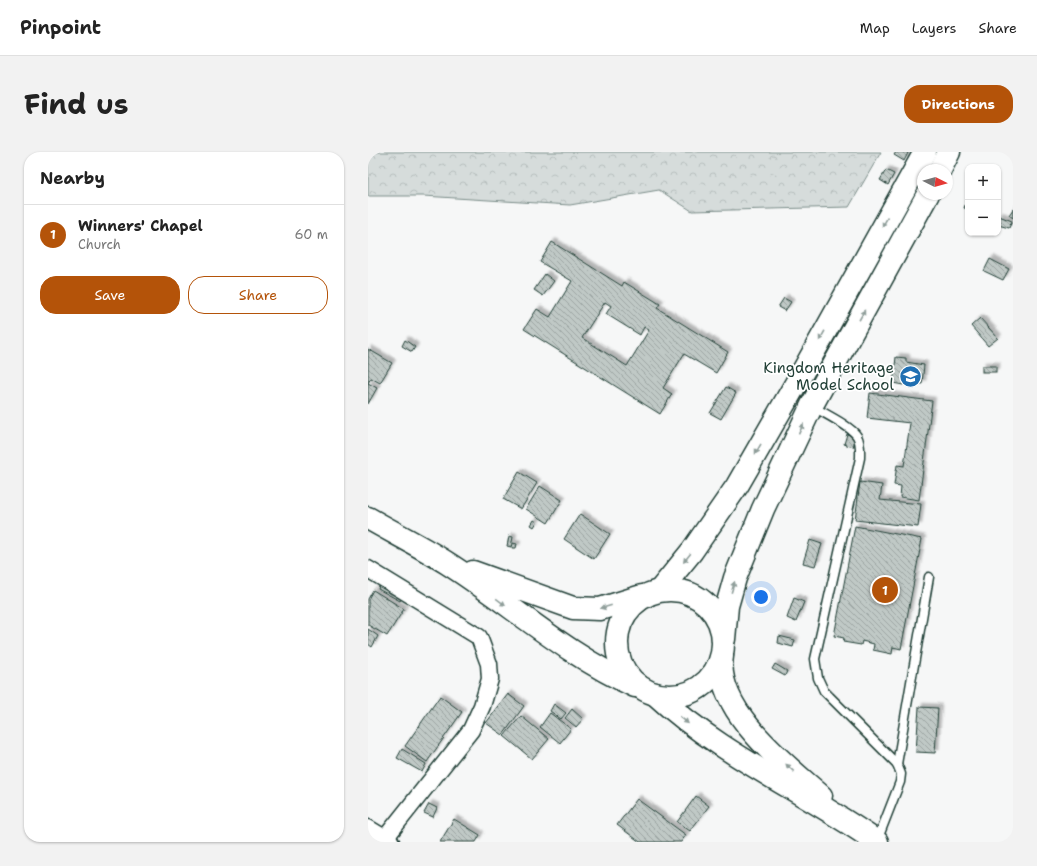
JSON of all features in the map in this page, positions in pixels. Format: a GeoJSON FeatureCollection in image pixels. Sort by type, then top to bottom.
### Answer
{"type":"FeatureCollection","features":[{"type":"Feature","properties":{"kind":"main road"},"geometry":{"type":"LineString","coordinates":[[877,842],[849,823],[730,752],[690,725],[650,692],[630,678],[620,662],[616,644],[620,625],[629,608],[652,593],[692,551],[737,486],[806,366],[925,152]]}},
{"type":"Feature","properties":{"kind":"main road"},"geometry":{"type":"LineString","coordinates":[[943,164],[949,152]]}},
{"type":"Feature","properties":{"kind":"main road"},"geometry":{"type":"LineString","coordinates":[[849,823],[763,743],[742,717],[725,689],[720,667],[727,606],[735,578],[763,509],[812,406],[925,200]]}},
{"type":"Feature","properties":{"kind":"main road"},"geometry":{"type":"LineString","coordinates":[[368,518],[447,563],[562,644],[618,678],[650,692],[669,696],[684,695],[698,689],[709,679],[718,667],[723,646],[720,622],[710,606],[696,595],[679,589],[652,593],[600,609],[573,608],[447,563]]}},
{"type":"Feature","properties":{"kind":"street"},"geometry":{"type":"LineString","coordinates":[[902,193],[917,198]]}},
{"type":"Feature","properties":{"kind":"street"},"geometry":{"type":"LineString","coordinates":[[368,570],[479,637],[489,664],[490,678],[482,706],[471,730],[386,841],[368,828]]}},
{"type":"Feature","properties":{"kind":"lane"},"geometry":{"type":"LineString","coordinates":[[812,406],[851,430],[857,436],[860,444],[860,458],[815,659],[818,678],[824,691],[897,764],[901,774],[900,782],[877,842]]}},
{"type":"Feature","properties":{"kind":"lane"},"geometry":{"type":"LineString","coordinates":[[897,764],[929,577]]}},
{"type":"Feature","properties":{"kind":"green space"},"geometry":{"type":"Polygon","coordinates":[[[368,152],[881,152],[849,207],[692,211],[659,190],[570,205],[423,196],[368,196],[368,152]]]}},
{"type":"Feature","properties":{"kind":"building"},"geometry":{"type":"Polygon","coordinates":[[[896,152],[908,153],[904,161],[894,155],[896,152]]]}},
{"type":"Feature","properties":{"kind":"building"},"geometry":{"type":"Polygon","coordinates":[[[886,170],[894,174],[888,185],[880,180],[886,170]]]}},
{"type":"Feature","properties":{"kind":"building"},"geometry":{"type":"Polygon","coordinates":[[[1013,209],[1013,218],[1009,215],[1013,209]]]}},
{"type":"Feature","properties":{"kind":"building"},"geometry":{"type":"Polygon","coordinates":[[[1001,217],[1012,221],[1009,228],[1001,226],[1001,217]]]}},
{"type":"Feature","properties":{"kind":"building"},"geometry":{"type":"Polygon","coordinates":[[[552,242],[622,286],[624,282],[660,304],[657,308],[728,352],[716,373],[684,354],[663,388],[672,394],[660,414],[524,329],[537,309],[550,317],[572,281],[540,262],[552,242]],[[605,302],[582,338],[627,366],[649,330],[644,327],[640,335],[606,314],[611,306],[605,302]]]}},
{"type":"Feature","properties":{"kind":"building"},"geometry":{"type":"Polygon","coordinates":[[[990,259],[1009,269],[1003,280],[984,271],[990,259]]]}},
{"type":"Feature","properties":{"kind":"building"},"geometry":{"type":"Polygon","coordinates":[[[545,274],[554,281],[543,296],[534,290],[545,274]]]}},
{"type":"Feature","properties":{"kind":"building"},"geometry":{"type":"Polygon","coordinates":[[[784,298],[791,302],[785,311],[778,307],[784,298]]]}},
{"type":"Feature","properties":{"kind":"building"},"geometry":{"type":"Polygon","coordinates":[[[980,318],[998,338],[988,346],[971,326],[980,318]]]}},
{"type":"Feature","properties":{"kind":"building"},"geometry":{"type":"Polygon","coordinates":[[[405,340],[415,347],[412,352],[402,346],[405,340]]]}},
{"type":"Feature","properties":{"kind":"building"},"geometry":{"type":"Polygon","coordinates":[[[368,349],[392,363],[380,383],[371,378],[368,383],[368,349]]]}},
{"type":"Feature","properties":{"kind":"building"},"geometry":{"type":"Polygon","coordinates":[[[896,357],[906,358],[906,362],[924,365],[922,384],[904,382],[903,385],[893,383],[896,357]]]}},
{"type":"Feature","properties":{"kind":"building"},"geometry":{"type":"Polygon","coordinates":[[[982,366],[996,366],[996,372],[982,372],[982,366]]]}},
{"type":"Feature","properties":{"kind":"building"},"geometry":{"type":"Polygon","coordinates":[[[368,383],[377,388],[368,404],[368,383]]]}},
{"type":"Feature","properties":{"kind":"building"},"geometry":{"type":"Polygon","coordinates":[[[726,387],[736,393],[721,419],[710,413],[726,387]]]}},
{"type":"Feature","properties":{"kind":"building"},"geometry":{"type":"Polygon","coordinates":[[[870,393],[932,401],[919,500],[900,497],[901,486],[894,485],[897,465],[904,466],[910,423],[867,418],[870,393]]]}},
{"type":"Feature","properties":{"kind":"building"},"geometry":{"type":"Polygon","coordinates":[[[847,434],[856,437],[853,447],[844,444],[847,434]]]}},
{"type":"Feature","properties":{"kind":"building"},"geometry":{"type":"Polygon","coordinates":[[[519,472],[537,483],[521,509],[503,499],[519,472]]]}},
{"type":"Feature","properties":{"kind":"building"},"geometry":{"type":"Polygon","coordinates":[[[860,482],[882,485],[880,500],[921,504],[918,527],[855,520],[860,482]]]}},
{"type":"Feature","properties":{"kind":"building"},"geometry":{"type":"Polygon","coordinates":[[[540,486],[562,500],[548,523],[526,509],[540,486]]]}},
{"type":"Feature","properties":{"kind":"building"},"geometry":{"type":"Polygon","coordinates":[[[580,514],[610,534],[594,559],[564,539],[580,514]]]}},
{"type":"Feature","properties":{"kind":"building"},"geometry":{"type":"Polygon","coordinates":[[[534,520],[537,522],[534,527],[531,525],[534,520]]]}},
{"type":"Feature","properties":{"kind":"building"},"geometry":{"type":"Polygon","coordinates":[[[855,526],[922,539],[901,649],[893,647],[892,654],[873,650],[874,644],[862,641],[861,645],[843,642],[844,638],[834,636],[855,526]]]}},
{"type":"Feature","properties":{"kind":"building"},"geometry":{"type":"Polygon","coordinates":[[[509,536],[513,537],[511,547],[507,546],[509,536]]]}},
{"type":"Feature","properties":{"kind":"building"},"geometry":{"type":"Polygon","coordinates":[[[810,540],[822,544],[815,566],[803,563],[810,540]]]}},
{"type":"Feature","properties":{"kind":"building"},"geometry":{"type":"Polygon","coordinates":[[[513,543],[517,544],[516,548],[512,548],[513,543]]]}},
{"type":"Feature","properties":{"kind":"building"},"geometry":{"type":"Polygon","coordinates":[[[380,584],[403,596],[400,601],[378,589],[380,584]]]}},
{"type":"Feature","properties":{"kind":"building"},"geometry":{"type":"Polygon","coordinates":[[[373,590],[404,609],[387,636],[368,625],[368,599],[373,590]]]}},
{"type":"Feature","properties":{"kind":"building"},"geometry":{"type":"Polygon","coordinates":[[[794,598],[804,602],[796,622],[787,618],[794,598]]]}},
{"type":"Feature","properties":{"kind":"building"},"geometry":{"type":"Polygon","coordinates":[[[368,629],[378,636],[372,647],[368,644],[368,629]]]}},
{"type":"Feature","properties":{"kind":"building"},"geometry":{"type":"Polygon","coordinates":[[[779,636],[795,640],[793,647],[778,643],[779,636]]]}},
{"type":"Feature","properties":{"kind":"building"},"geometry":{"type":"Polygon","coordinates":[[[775,664],[787,671],[785,676],[772,669],[775,664]]]}},
{"type":"Feature","properties":{"kind":"building"},"geometry":{"type":"Polygon","coordinates":[[[508,694],[524,706],[503,735],[486,723],[508,694]]]}},
{"type":"Feature","properties":{"kind":"building"},"geometry":{"type":"Polygon","coordinates":[[[440,696],[462,712],[427,762],[405,746],[440,696]]]}},
{"type":"Feature","properties":{"kind":"building"},"geometry":{"type":"Polygon","coordinates":[[[554,704],[566,713],[561,719],[550,711],[554,704]]]}},
{"type":"Feature","properties":{"kind":"building"},"geometry":{"type":"Polygon","coordinates":[[[919,707],[938,708],[935,753],[916,752],[919,707]]]}},
{"type":"Feature","properties":{"kind":"building"},"geometry":{"type":"Polygon","coordinates":[[[572,709],[583,719],[576,727],[565,718],[572,709]]]}},
{"type":"Feature","properties":{"kind":"building"},"geometry":{"type":"Polygon","coordinates":[[[550,713],[571,729],[560,743],[540,727],[550,713]]]}},
{"type":"Feature","properties":{"kind":"building"},"geometry":{"type":"Polygon","coordinates":[[[521,716],[549,739],[532,759],[504,736],[521,716]]]}},
{"type":"Feature","properties":{"kind":"building"},"geometry":{"type":"Polygon","coordinates":[[[402,749],[426,764],[422,772],[397,758],[402,749]]]}},
{"type":"Feature","properties":{"kind":"building"},"geometry":{"type":"Polygon","coordinates":[[[696,796],[709,806],[690,831],[677,822],[696,796]]]}},
{"type":"Feature","properties":{"kind":"building"},"geometry":{"type":"Polygon","coordinates":[[[637,799],[686,835],[681,842],[640,842],[617,825],[637,799]]]}},
{"type":"Feature","properties":{"kind":"building"},"geometry":{"type":"Polygon","coordinates":[[[429,804],[437,808],[433,817],[424,813],[429,804]]]}},
{"type":"Feature","properties":{"kind":"building"},"geometry":{"type":"Polygon","coordinates":[[[454,819],[480,835],[476,842],[440,842],[454,819]]]}},
{"type":"Feature","properties":{"kind":"place","name":"Kingdom Heritage Model School"},"geometry":{"type":"Point","coordinates":[910,377]}},
{"type":"Feature","properties":{"kind":"place","name":"Winners' Chapel"},"geometry":{"type":"Point","coordinates":[885,590]}}]}
